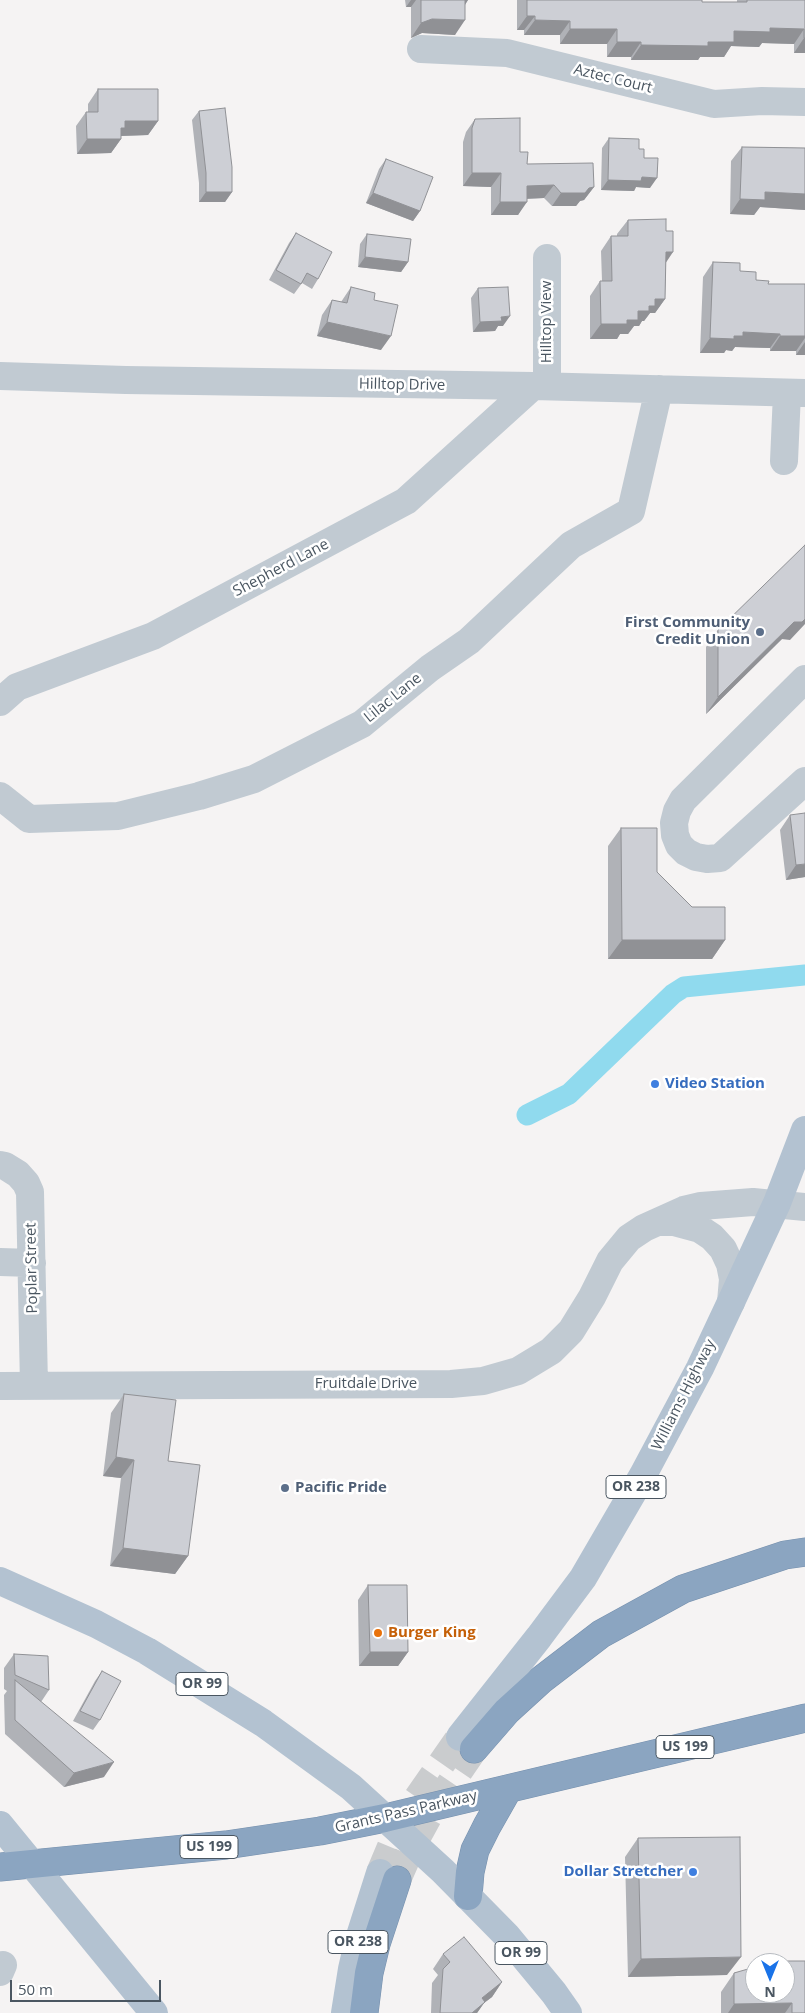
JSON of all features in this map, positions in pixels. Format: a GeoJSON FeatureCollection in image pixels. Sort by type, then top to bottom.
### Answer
{"type":"FeatureCollection","features":[{"type":"Feature","properties":{"kind":"highway"},"geometry":{"type":"LineString","coordinates":[[467,1743],[541,1680],[601,1634],[683,1589],[785,1555],[805,1552]]}},
{"type":"Feature","properties":{"kind":"highway","name":"Grants Pass Parkway"},"geometry":{"type":"LineString","coordinates":[[0,1867],[226,1845],[320,1831],[385,1818],[805,1718]]}},
{"type":"Feature","properties":{"kind":"highway"},"geometry":{"type":"LineString","coordinates":[[468,1896],[470,1872],[476,1850],[508,1789]]}},
{"type":"Feature","properties":{"kind":"highway"},"geometry":{"type":"LineString","coordinates":[[364,2013],[388,1876]]}},
{"type":"Feature","properties":{"kind":"main road","name":"Williams Highway"},"geometry":{"type":"LineString","coordinates":[[467,1743],[539,1637],[583,1578],[643,1475],[700,1368],[778,1203],[805,1130]]}},
{"type":"Feature","properties":{"kind":"main road","name":"OR 99"},"geometry":{"type":"LineString","coordinates":[[0,1581],[98,1626],[147,1651],[264,1723],[351,1787],[468,1896],[506,1936],[554,1993],[568,2013]]}},
{"type":"Feature","properties":{"kind":"main road"},"geometry":{"type":"LineString","coordinates":[[0,1825],[154,2013]]}},
{"type":"Feature","properties":{"kind":"main road","name":"OR 238"},"geometry":{"type":"LineString","coordinates":[[345,2013],[359,1939],[388,1876]]}},
{"type":"Feature","properties":{"kind":"street","name":"Aztec Court"},"geometry":{"type":"LineString","coordinates":[[421,49],[507,53],[714,104],[762,101],[805,102]]}},
{"type":"Feature","properties":{"kind":"street","name":"Hilltop View"},"geometry":{"type":"LineString","coordinates":[[540,386],[547,258]]}},
{"type":"Feature","properties":{"kind":"street","name":"Hilltop Drive"},"geometry":{"type":"LineString","coordinates":[[0,376],[126,380],[540,386],[796,393]]}},
{"type":"Feature","properties":{"kind":"street","name":"Shepherd Lane"},"geometry":{"type":"LineString","coordinates":[[0,702],[18,687],[152,636],[406,501],[540,386]]}},
{"type":"Feature","properties":{"kind":"street","name":"Lilac Lane"},"geometry":{"type":"LineString","coordinates":[[0,796],[29,819],[118,816],[199,796],[254,779],[362,724],[430,668],[469,641],[571,545],[631,511],[659,390]]}},
{"type":"Feature","properties":{"kind":"street"},"geometry":{"type":"LineString","coordinates":[[784,461],[796,393]]}},
{"type":"Feature","properties":{"kind":"street"},"geometry":{"type":"LineString","coordinates":[[805,679],[683,800],[677,810],[674,823],[675,835],[679,845],[686,852],[696,856],[707,859],[720,858],[805,781]]}},
{"type":"Feature","properties":{"kind":"street","name":"Poplar Street"},"geometry":{"type":"LineString","coordinates":[[0,1165],[18,1174],[26,1183],[30,1192],[34,1386]]}},
{"type":"Feature","properties":{"kind":"street","name":"Fruitdale Drive"},"geometry":{"type":"LineString","coordinates":[[0,1386],[451,1384],[483,1381],[518,1371],[551,1351],[571,1331],[592,1297],[610,1261],[629,1238],[644,1228],[684,1210],[701,1206],[746,1202],[778,1203],[805,1207]]}},
{"type":"Feature","properties":{"kind":"street"},"geometry":{"type":"LineString","coordinates":[[660,1222],[674,1222],[700,1229],[712,1237],[722,1249],[730,1264],[733,1279],[731,1302]]}},
{"type":"Feature","properties":{"kind":"street"},"geometry":{"type":"LineString","coordinates":[[0,1262],[32,1263]]}},
{"type":"Feature","properties":{"kind":"building"},"geometry":{"type":"Polygon","coordinates":[[[421,0],[465,0],[465,20],[432,19],[421,23],[421,0]]]}},
{"type":"Feature","properties":{"kind":"building"},"geometry":{"type":"Polygon","coordinates":[[[527,0],[702,0],[702,2],[747,2],[747,0],[805,0],[805,38],[804,29],[770,28],[770,32],[734,31],[734,42],[708,42],[708,46],[641,45],[641,42],[617,42],[617,29],[570,29],[570,21],[535,20],[535,16],[527,16],[527,0]]]}},
{"type":"Feature","properties":{"kind":"building"},"geometry":{"type":"Polygon","coordinates":[[[98,89],[158,89],[158,121],[125,121],[125,128],[121,128],[121,139],[87,139],[86,112],[98,112],[98,89]]]}},
{"type":"Feature","properties":{"kind":"building"},"geometry":{"type":"Polygon","coordinates":[[[225,108],[232,167],[232,192],[206,192],[206,173],[199,111],[225,108]]]}},
{"type":"Feature","properties":{"kind":"building"},"geometry":{"type":"Polygon","coordinates":[[[520,118],[520,152],[528,152],[527,164],[593,163],[594,187],[589,188],[585,193],[561,193],[554,185],[527,186],[527,202],[500,202],[501,173],[472,173],[472,128],[475,119],[520,118]]]}},
{"type":"Feature","properties":{"kind":"building"},"geometry":{"type":"Polygon","coordinates":[[[609,138],[639,139],[639,149],[644,149],[644,158],[658,158],[657,178],[642,177],[641,181],[608,180],[609,138]]]}},
{"type":"Feature","properties":{"kind":"building"},"geometry":{"type":"Polygon","coordinates":[[[742,147],[805,148],[805,194],[765,192],[765,200],[740,199],[742,147]]]}},
{"type":"Feature","properties":{"kind":"building"},"geometry":{"type":"Polygon","coordinates":[[[386,159],[433,177],[420,211],[373,193],[386,159]]]}},
{"type":"Feature","properties":{"kind":"building"},"geometry":{"type":"Polygon","coordinates":[[[666,219],[666,231],[673,231],[673,252],[666,252],[665,299],[655,299],[655,306],[649,306],[649,311],[638,311],[638,320],[627,320],[627,324],[601,324],[600,281],[612,281],[611,236],[628,236],[628,220],[666,219]]]}},
{"type":"Feature","properties":{"kind":"building"},"geometry":{"type":"Polygon","coordinates":[[[296,233],[332,252],[318,279],[307,273],[301,284],[276,270],[296,233]]]}},
{"type":"Feature","properties":{"kind":"building"},"geometry":{"type":"Polygon","coordinates":[[[367,234],[411,239],[408,262],[365,257],[367,234]]]}},
{"type":"Feature","properties":{"kind":"building"},"geometry":{"type":"Polygon","coordinates":[[[713,262],[740,263],[740,271],[756,272],[756,280],[769,281],[768,284],[805,284],[805,336],[780,336],[780,334],[743,332],[743,336],[734,336],[734,339],[710,338],[713,262]]]}},
{"type":"Feature","properties":{"kind":"building"},"geometry":{"type":"Polygon","coordinates":[[[351,287],[375,293],[374,300],[398,305],[391,336],[327,322],[332,300],[347,303],[351,287]]]}},
{"type":"Feature","properties":{"kind":"building"},"geometry":{"type":"Polygon","coordinates":[[[508,287],[510,316],[501,317],[502,321],[480,322],[478,288],[508,287]]]}},
{"type":"Feature","properties":{"kind":"building","name":"First Community Credit Union"},"geometry":{"type":"Polygon","coordinates":[[[805,545],[805,619],[802,622],[794,622],[718,697],[718,630],[805,545]]]}},
{"type":"Feature","properties":{"kind":"building"},"geometry":{"type":"Polygon","coordinates":[[[805,813],[805,864],[796,865],[790,815],[805,813]]]}},
{"type":"Feature","properties":{"kind":"building"},"geometry":{"type":"Polygon","coordinates":[[[621,828],[657,828],[657,872],[692,907],[725,907],[725,940],[622,940],[621,828]]]}},
{"type":"Feature","properties":{"kind":"building"},"geometry":{"type":"Polygon","coordinates":[[[124,1394],[176,1400],[168,1461],[200,1465],[188,1556],[123,1548],[134,1460],[116,1457],[124,1394]]]}},
{"type":"Feature","properties":{"kind":"building"},"geometry":{"type":"Polygon","coordinates":[[[368,1585],[407,1585],[408,1652],[370,1652],[368,1585]]]}},
{"type":"Feature","properties":{"kind":"building"},"geometry":{"type":"Polygon","coordinates":[[[14,1654],[48,1656],[49,1690],[15,1675],[14,1654]]]}},
{"type":"Feature","properties":{"kind":"building"},"geometry":{"type":"Polygon","coordinates":[[[102,1671],[121,1681],[100,1720],[80,1711],[102,1671]]]}},
{"type":"Feature","properties":{"kind":"building"},"geometry":{"type":"Polygon","coordinates":[[[15,1680],[114,1762],[74,1773],[15,1720],[15,1680]]]}},
{"type":"Feature","properties":{"kind":"building"},"geometry":{"type":"Polygon","coordinates":[[[740,1837],[741,1957],[641,1959],[638,1838],[740,1837]]]}},
{"type":"Feature","properties":{"kind":"building"},"geometry":{"type":"Polygon","coordinates":[[[464,1937],[502,1982],[482,1998],[485,2002],[472,2013],[440,2013],[443,1969],[450,1962],[443,1954],[464,1937]]]}},
{"type":"Feature","properties":{"kind":"building"},"geometry":{"type":"Polygon","coordinates":[[[795,1961],[805,1961],[805,2013],[792,2013],[792,2003],[795,2003],[795,1961]]]}},
{"type":"Feature","properties":{"kind":"building"},"geometry":{"type":"Polygon","coordinates":[[[745,1970],[745,2003],[792,2003],[734,2004],[734,1973],[745,1970]]]}},
{"type":"Feature","properties":{"kind":"waterway"},"geometry":{"type":"LineString","coordinates":[[527,1115],[569,1094],[673,994],[684,987],[805,975]]}},
{"type":"Feature","properties":{"kind":"tunnel"},"geometry":{"type":"LineString","coordinates":[[380,1873],[393,1842],[412,1806],[460,1737]]}},
{"type":"Feature","properties":{"kind":"tunnel"},"geometry":{"type":"LineString","coordinates":[[397,1880],[410,1850],[429,1815],[474,1749]]}},
{"type":"Feature","properties":{"kind":"place","name":"First Community Credit Union"},"geometry":{"type":"Point","coordinates":[760,632]}},
{"type":"Feature","properties":{"kind":"place","name":"Video Station"},"geometry":{"type":"Point","coordinates":[655,1084]}},
{"type":"Feature","properties":{"kind":"place","name":"Pacific Pride"},"geometry":{"type":"Point","coordinates":[285,1488]}},
{"type":"Feature","properties":{"kind":"place","name":"Burger King"},"geometry":{"type":"Point","coordinates":[378,1633]}},
{"type":"Feature","properties":{"kind":"place","name":"Dollar Stretcher"},"geometry":{"type":"Point","coordinates":[693,1872]}}]}
